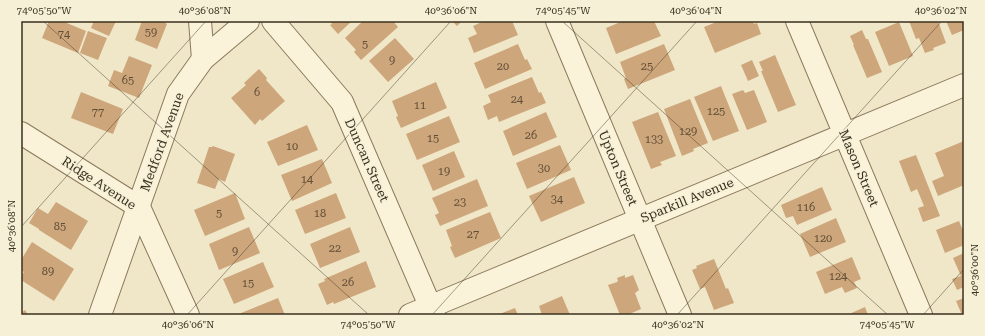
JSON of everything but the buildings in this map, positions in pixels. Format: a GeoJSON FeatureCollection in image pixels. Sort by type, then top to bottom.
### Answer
{"type":"FeatureCollection","features":[{"type":"Feature","properties":{"kind":"street"},"geometry":{"type":"LineString","coordinates":[[200,21],[203,59]]}},
{"type":"Feature","properties":{"kind":"street","name":"Medford Avenue"},"geometry":{"type":"LineString","coordinates":[[100,315],[178,94],[203,59],[248,21]]}},
{"type":"Feature","properties":{"kind":"street","name":"Duncan Street"},"geometry":{"type":"LineString","coordinates":[[273,21],[342,102],[432,311]]}},
{"type":"Feature","properties":{"kind":"street","name":"Upton Street"},"geometry":{"type":"LineString","coordinates":[[557,21],[680,315]]}},
{"type":"Feature","properties":{"kind":"street","name":"Mason Street"},"geometry":{"type":"LineString","coordinates":[[797,21],[921,315]]}},
{"type":"Feature","properties":{"kind":"street","name":"Sparkill Avenue"},"geometry":{"type":"LineString","coordinates":[[410,315],[432,311],[640,219],[964,85]]}},
{"type":"Feature","properties":{"kind":"street","name":"Ridge Avenue"},"geometry":{"type":"LineString","coordinates":[[21,134],[139,206],[188,315]]}}]}
